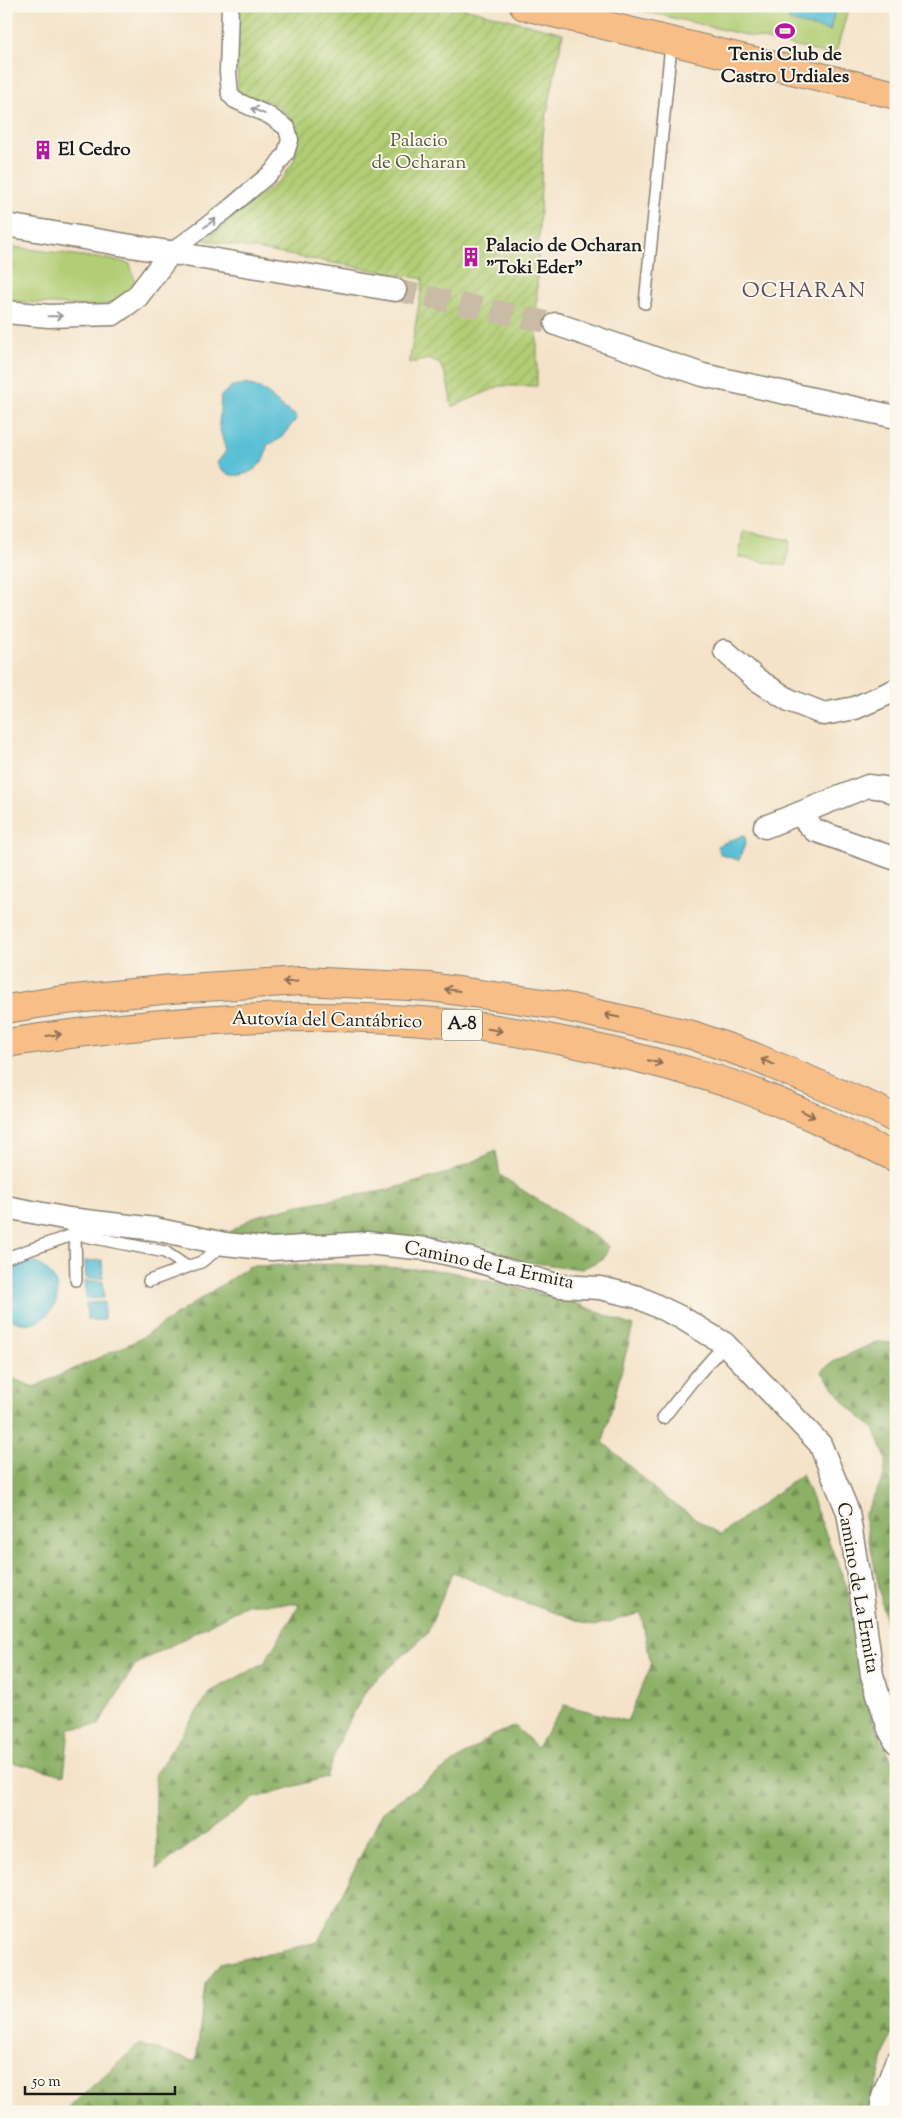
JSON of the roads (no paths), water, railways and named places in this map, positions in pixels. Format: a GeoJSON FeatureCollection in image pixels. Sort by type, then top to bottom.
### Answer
{"type":"FeatureCollection","features":[{"type":"Feature","properties":{"kind":"highway"},"geometry":{"type":"LineString","coordinates":[[529,7],[896,95]]}},
{"type":"Feature","properties":{"kind":"highway","name":"Autovía del Cantábrico"},"geometry":{"type":"LineString","coordinates":[[6,1009],[56,1001],[171,989],[301,981],[430,987],[556,1005],[692,1036],[768,1063],[896,1119]]}},
{"type":"Feature","properties":{"kind":"highway","name":"Autovía del Cantábrico"},"geometry":{"type":"LineString","coordinates":[[6,1042],[95,1030],[208,1020],[326,1017],[446,1022],[563,1040],[688,1070],[800,1110],[896,1158]]}},
{"type":"Feature","properties":{"kind":"street"},"geometry":{"type":"LineString","coordinates":[[6,312],[49,316],[113,314],[137,297],[171,252],[228,210],[273,171],[286,153],[290,140],[287,128],[270,116],[235,100],[230,95],[228,72],[230,6]]}},
{"type":"Feature","properties":{"kind":"street"},"geometry":{"type":"LineString","coordinates":[[6,225],[395,290]]}},
{"type":"Feature","properties":{"kind":"street"},"geometry":{"type":"LineString","coordinates":[[556,324],[703,375],[895,414]]}},
{"type":"Feature","properties":{"kind":"street"},"geometry":{"type":"LineString","coordinates":[[725,650],[756,679],[789,700],[824,714],[855,708],[896,690]]}},
{"type":"Feature","properties":{"kind":"street"},"geometry":{"type":"LineString","coordinates":[[765,827],[868,786],[884,788],[896,793]]}},
{"type":"Feature","properties":{"kind":"street"},"geometry":{"type":"LineString","coordinates":[[799,814],[814,830],[896,859]]}},
{"type":"Feature","properties":{"kind":"street","name":"Camino de La Ermita"},"geometry":{"type":"LineString","coordinates":[[6,1207],[69,1219],[155,1229],[225,1244],[272,1249],[367,1243],[427,1249],[471,1259],[559,1286],[600,1288],[638,1297],[682,1318],[725,1344],[820,1444],[848,1512],[872,1675],[889,1729],[896,1742]]}},
{"type":"Feature","properties":{"kind":"street"},"geometry":{"type":"LineString","coordinates":[[881,2112],[883,2097],[896,2062]]}},
{"type":"Feature","properties":{"kind":"lane"},"geometry":{"type":"LineString","coordinates":[[645,303],[673,41]]}},
{"type":"Feature","properties":{"kind":"lane"},"geometry":{"type":"LineString","coordinates":[[6,1258],[75,1234],[165,1252],[187,1267]]}},
{"type":"Feature","properties":{"kind":"lane"},"geometry":{"type":"LineString","coordinates":[[75,1234],[76,1280]]}},
{"type":"Feature","properties":{"kind":"lane"},"geometry":{"type":"LineString","coordinates":[[149,1281],[201,1262],[225,1244]]}},
{"type":"Feature","properties":{"kind":"lane"},"geometry":{"type":"LineString","coordinates":[[663,1418],[725,1344]]}},
{"type":"Feature","properties":{"kind":"water"},"geometry":{"type":"Polygon","coordinates":[[[793,6],[836,6],[830,31],[789,21],[793,6]]]}},
{"type":"Feature","properties":{"kind":"water"},"geometry":{"type":"Polygon","coordinates":[[[245,384],[261,389],[296,415],[297,418],[280,439],[267,445],[265,455],[260,464],[253,470],[245,474],[228,474],[221,470],[217,463],[226,451],[219,426],[221,396],[232,386],[245,384]]]}},
{"type":"Feature","properties":{"kind":"water"},"geometry":{"type":"Polygon","coordinates":[[[744,835],[746,841],[739,860],[721,855],[717,846],[744,835]]]}},
{"type":"Feature","properties":{"kind":"water"},"geometry":{"type":"Polygon","coordinates":[[[102,1260],[103,1278],[86,1278],[85,1261],[102,1260]]]}},
{"type":"Feature","properties":{"kind":"water"},"geometry":{"type":"Polygon","coordinates":[[[32,1261],[48,1271],[56,1283],[57,1296],[53,1308],[45,1317],[34,1322],[20,1323],[6,1316],[6,1268],[19,1262],[32,1261]]]}},
{"type":"Feature","properties":{"kind":"water"},"geometry":{"type":"Polygon","coordinates":[[[85,1281],[103,1281],[104,1298],[86,1299],[85,1281]]]}},
{"type":"Feature","properties":{"kind":"water"},"geometry":{"type":"Polygon","coordinates":[[[104,1302],[104,1320],[87,1320],[86,1303],[104,1302]]]}},
{"type":"Feature","properties":{"kind":"tunnel"},"geometry":{"type":"LineString","coordinates":[[395,290],[556,324]]}},
{"type":"Feature","properties":{"kind":"place","name":"Tenis Club de Castro Urdiales"},"geometry":{"type":"Point","coordinates":[785,31]}},
{"type":"Feature","properties":{"kind":"place","name":"El Cedro"},"geometry":{"type":"Point","coordinates":[43,150]}},
{"type":"Feature","properties":{"kind":"place","name":"Palacio de Ocharan \"Toki Eder\""},"geometry":{"type":"Point","coordinates":[471,257]}},
{"type":"Feature","properties":{"kind":"district","name":"OCHARAN"},"geometry":{"type":"Point","coordinates":[804,292]}},
{"type":"Feature","properties":{"kind":"park label","name":"Palacio de Ocharan"},"geometry":{"type":"Point","coordinates":[419,152]}}]}
